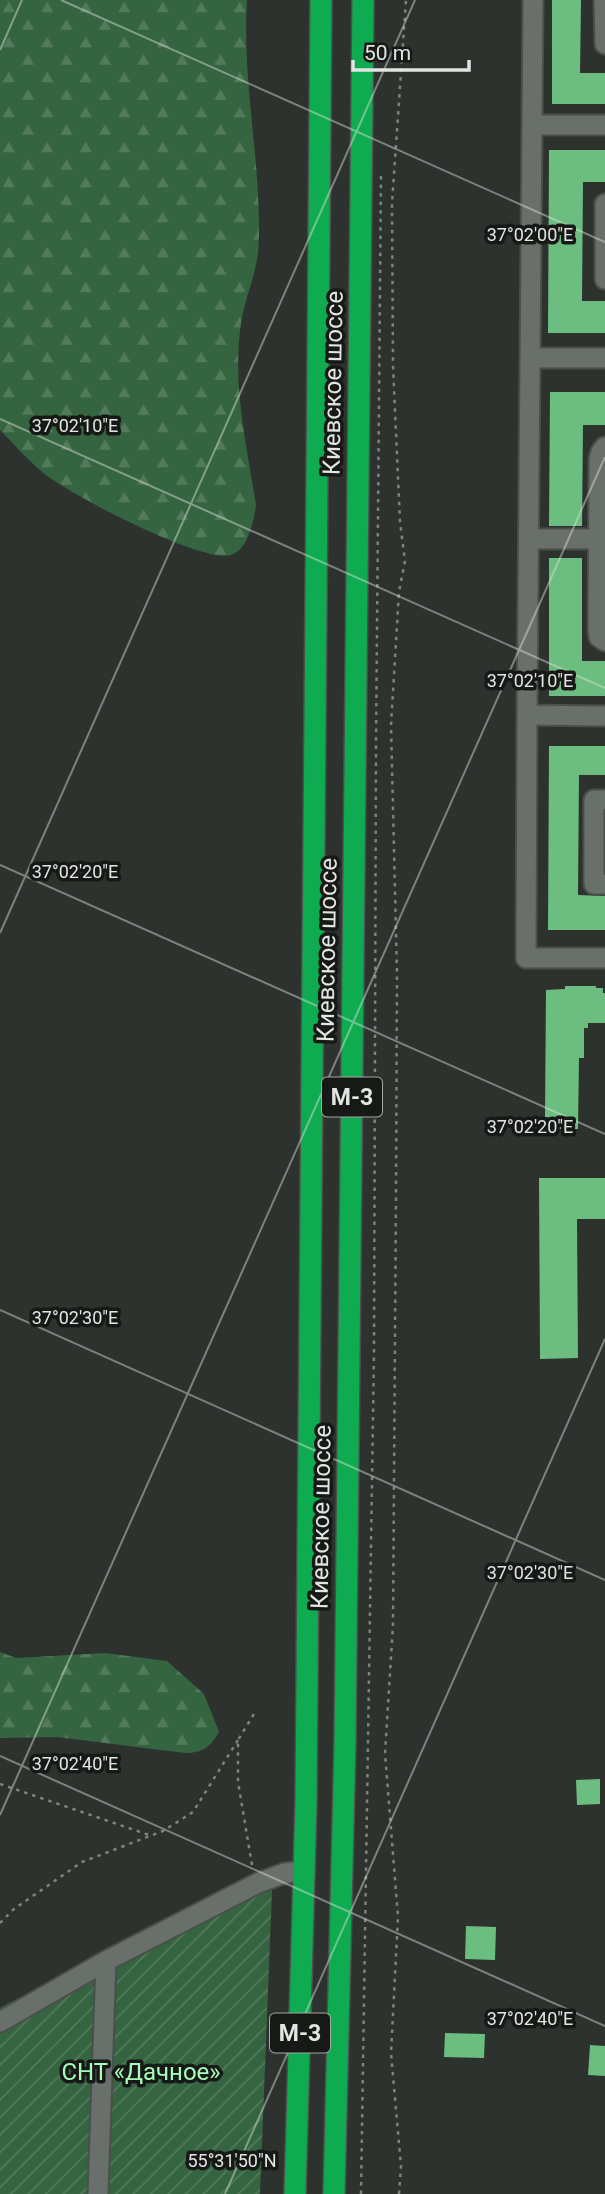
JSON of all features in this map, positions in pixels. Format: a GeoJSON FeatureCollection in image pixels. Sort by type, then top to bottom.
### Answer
{"type":"FeatureCollection","features":[{"type":"Feature","properties":{"kind":"highway","name":"Киевское шоссе"},"geometry":{"type":"LineString","coordinates":[[295,2194],[305,1871],[321,0]]}},
{"type":"Feature","properties":{"kind":"highway","name":"Киевское шоссе"},"geometry":{"type":"LineString","coordinates":[[334,2194],[345,1743],[363,0]]}},
{"type":"Feature","properties":{"kind":"lane"},"geometry":{"type":"LineString","coordinates":[[533,0],[526,958],[605,958]]}},
{"type":"Feature","properties":{"kind":"lane"},"geometry":{"type":"LineString","coordinates":[[604,0],[605,44]]}},
{"type":"Feature","properties":{"kind":"lane"},"geometry":{"type":"LineString","coordinates":[[532,125],[605,125]]}},
{"type":"Feature","properties":{"kind":"lane"},"geometry":{"type":"LineString","coordinates":[[605,204],[605,279]]}},
{"type":"Feature","properties":{"kind":"lane"},"geometry":{"type":"LineString","coordinates":[[531,358],[605,358]]}},
{"type":"Feature","properties":{"kind":"lane"},"geometry":{"type":"LineString","coordinates":[[605,447],[599,460],[598,539],[598,630],[599,637],[605,641]]}},
{"type":"Feature","properties":{"kind":"lane"},"geometry":{"type":"LineString","coordinates":[[530,539],[598,539]]}},
{"type":"Feature","properties":{"kind":"lane"},"geometry":{"type":"LineString","coordinates":[[527,715],[605,716]]}},
{"type":"Feature","properties":{"kind":"lane"},"geometry":{"type":"LineString","coordinates":[[605,800],[594,800],[594,884],[605,884]]}},
{"type":"Feature","properties":{"kind":"lane"},"geometry":{"type":"LineString","coordinates":[[0,2022],[106,1961],[262,1882],[285,1872],[305,1871]]}},
{"type":"Feature","properties":{"kind":"lane"},"geometry":{"type":"LineString","coordinates":[[98,2194],[106,1961]]}},
{"type":"Feature","properties":{"kind":"path"},"geometry":{"type":"LineString","coordinates":[[399,2194],[401,2166],[391,2053],[398,1917],[385,1754],[393,1625],[396,1181],[397,974],[391,725],[399,593],[405,561],[400,522],[393,366],[392,203],[406,0]]}},
{"type":"Feature","properties":{"kind":"path"},"geometry":{"type":"LineString","coordinates":[[361,2194],[374,1352],[381,163]]}},
{"type":"Feature","properties":{"kind":"path"},"geometry":{"type":"LineString","coordinates":[[0,1923],[14,1909],[82,1862],[152,1836],[193,1812],[254,1714]]}},
{"type":"Feature","properties":{"kind":"path"},"geometry":{"type":"LineString","coordinates":[[238,1740],[238,1782],[248,1848],[252,1864],[262,1882]]}},
{"type":"Feature","properties":{"kind":"path"},"geometry":{"type":"LineString","coordinates":[[0,1784],[152,1836]]}},
{"type":"Feature","properties":{"kind":"green space"},"geometry":{"type":"Polygon","coordinates":[[[0,0],[247,0],[247,57],[259,239],[258,255],[241,322],[238,375],[256,505],[246,541],[231,555],[216,555],[193,549],[105,510],[42,472],[0,430],[0,0]]]}},
{"type":"Feature","properties":{"kind":"green space"},"geometry":{"type":"Polygon","coordinates":[[[0,1652],[16,1658],[105,1653],[167,1661],[204,1694],[219,1732],[205,1748],[185,1753],[57,1737],[0,1738],[0,1652]]]}},
{"type":"Feature","properties":{"kind":"green space","name":"СНТ «Дачное»"},"geometry":{"type":"Polygon","coordinates":[[[273,1865],[260,2194],[0,2194],[0,2008],[273,1865]]]}},
{"type":"Feature","properties":{"kind":"building"},"geometry":{"type":"Polygon","coordinates":[[[552,0],[581,0],[580,73],[605,73],[605,104],[552,104],[552,0]]]}},
{"type":"Feature","properties":{"kind":"building"},"geometry":{"type":"Polygon","coordinates":[[[549,150],[605,150],[605,182],[583,182],[582,301],[605,301],[605,333],[548,333],[549,150]]]}},
{"type":"Feature","properties":{"kind":"building"},"geometry":{"type":"Polygon","coordinates":[[[550,392],[605,392],[605,425],[583,425],[582,526],[549,526],[550,392]]]}},
{"type":"Feature","properties":{"kind":"building"},"geometry":{"type":"Polygon","coordinates":[[[549,558],[582,558],[582,661],[605,661],[605,696],[549,696],[549,558]]]}},
{"type":"Feature","properties":{"kind":"building"},"geometry":{"type":"Polygon","coordinates":[[[549,746],[605,746],[605,775],[579,775],[578,895],[605,896],[605,930],[548,930],[549,746]]]}},
{"type":"Feature","properties":{"kind":"building"},"geometry":{"type":"Polygon","coordinates":[[[565,986],[603,988],[605,1023],[588,1023],[588,1028],[584,1028],[584,1058],[579,1058],[578,1129],[548,1129],[548,1117],[545,1117],[546,990],[565,989],[565,986]]]}},
{"type":"Feature","properties":{"kind":"building"},"geometry":{"type":"Polygon","coordinates":[[[539,1178],[605,1178],[605,1219],[577,1219],[578,1358],[540,1359],[539,1178]]]}},
{"type":"Feature","properties":{"kind":"building"},"geometry":{"type":"Polygon","coordinates":[[[600,1779],[600,1804],[577,1805],[576,1780],[600,1779]]]}},
{"type":"Feature","properties":{"kind":"building"},"geometry":{"type":"Polygon","coordinates":[[[466,1926],[496,1927],[495,1960],[465,1959],[466,1926]]]}},
{"type":"Feature","properties":{"kind":"building"},"geometry":{"type":"Polygon","coordinates":[[[445,2033],[485,2034],[484,2058],[444,2057],[445,2033]]]}},
{"type":"Feature","properties":{"kind":"building"},"geometry":{"type":"Polygon","coordinates":[[[590,2045],[605,2046],[605,2076],[588,2075],[590,2045]]]}}]}
